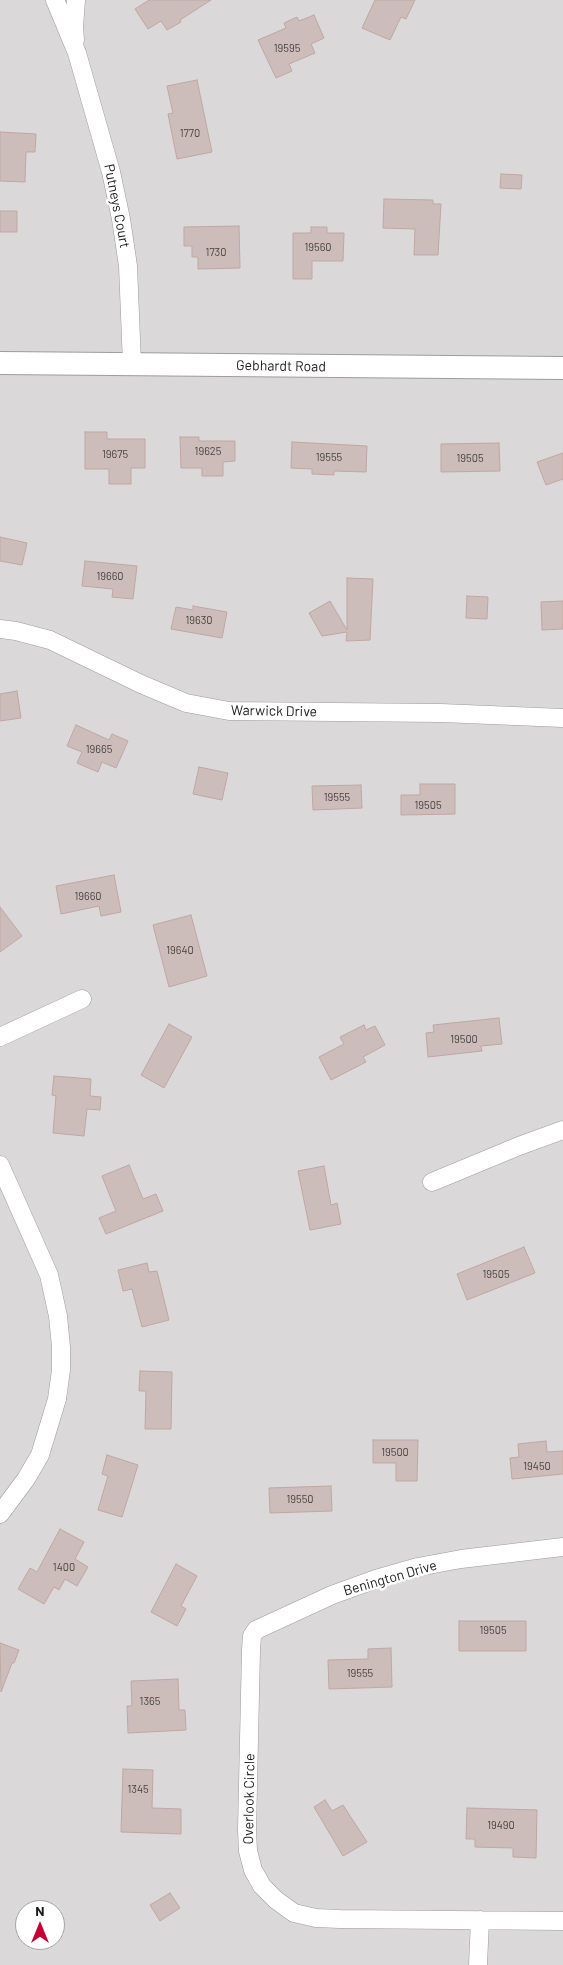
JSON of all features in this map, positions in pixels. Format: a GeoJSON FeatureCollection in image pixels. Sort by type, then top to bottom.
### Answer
{"type":"FeatureCollection","features":[{"type":"Feature","properties":{"kind":"street","name":"Putneys Court"},"geometry":{"type":"LineString","coordinates":[[56,0],[76,53],[111,172],[121,219],[128,266],[132,364]]}},
{"type":"Feature","properties":{"kind":"street","name":"Putneys Court"},"geometry":{"type":"LineString","coordinates":[[76,0],[74,27],[76,53]]}},
{"type":"Feature","properties":{"kind":"street","name":"Gebhardt Road"},"geometry":{"type":"LineString","coordinates":[[0,363],[563,368]]}},
{"type":"Feature","properties":{"kind":"street","name":"Warwick Drive"},"geometry":{"type":"LineString","coordinates":[[0,629],[50,640],[141,684],[186,703],[229,711],[442,713],[563,718]]}},
{"type":"Feature","properties":{"kind":"street"},"geometry":{"type":"LineString","coordinates":[[0,1037],[82,999]]}},
{"type":"Feature","properties":{"kind":"street"},"geometry":{"type":"LineString","coordinates":[[432,1182],[563,1130]]}},
{"type":"Feature","properties":{"kind":"street"},"geometry":{"type":"LineString","coordinates":[[0,1514],[26,1479],[40,1455],[57,1399],[61,1370],[58,1316],[49,1275],[2,1174]]}},
{"type":"Feature","properties":{"kind":"street","name":"Benington Drive"},"geometry":{"type":"LineString","coordinates":[[281,1618],[332,1595],[376,1579],[418,1567],[461,1559],[563,1547]]}},
{"type":"Feature","properties":{"kind":"street","name":"Overlook Circle"},"geometry":{"type":"LineString","coordinates":[[281,1618],[256,1630],[252,1636],[250,1650],[248,1851],[253,1870],[262,1886],[276,1900],[294,1913],[316,1918],[563,1921]]}},
{"type":"Feature","properties":{"kind":"street"},"geometry":{"type":"LineString","coordinates":[[478,1965],[480,1920]]}},
{"type":"Feature","properties":{"kind":"shaded area"},"geometry":{"type":"Polygon","coordinates":[[[0,0],[563,0],[563,1965],[0,1965],[0,0]]]}},
{"type":"Feature","properties":{"kind":"building"},"geometry":{"type":"Polygon","coordinates":[[[149,0],[211,0],[167,30],[161,21],[148,29],[135,9],[149,0]]]}},
{"type":"Feature","properties":{"kind":"building"},"geometry":{"type":"Polygon","coordinates":[[[375,0],[415,0],[406,19],[401,17],[390,40],[362,28],[375,0]]]}},
{"type":"Feature","properties":{"kind":"building"},"geometry":{"type":"Polygon","coordinates":[[[314,15],[324,38],[311,44],[315,53],[289,64],[292,71],[276,78],[258,40],[286,28],[284,23],[297,17],[299,21],[314,15]]]}},
{"type":"Feature","properties":{"kind":"building"},"geometry":{"type":"Polygon","coordinates":[[[197,80],[212,152],[177,159],[168,114],[173,113],[167,86],[197,80]]]}},
{"type":"Feature","properties":{"kind":"building"},"geometry":{"type":"Polygon","coordinates":[[[0,132],[36,134],[35,152],[26,152],[25,182],[0,181],[0,132]]]}},
{"type":"Feature","properties":{"kind":"building"},"geometry":{"type":"Polygon","coordinates":[[[501,174],[522,175],[521,189],[500,188],[501,174]]]}},
{"type":"Feature","properties":{"kind":"building"},"geometry":{"type":"Polygon","coordinates":[[[384,199],[433,200],[433,204],[441,204],[438,255],[414,255],[415,229],[383,228],[384,199]]]}},
{"type":"Feature","properties":{"kind":"building"},"geometry":{"type":"Polygon","coordinates":[[[0,211],[17,211],[17,232],[0,232],[0,211]]]}},
{"type":"Feature","properties":{"kind":"building"},"geometry":{"type":"Polygon","coordinates":[[[239,226],[240,268],[198,269],[198,257],[192,257],[192,246],[184,246],[184,227],[239,226]]]}},
{"type":"Feature","properties":{"kind":"building"},"geometry":{"type":"Polygon","coordinates":[[[311,227],[327,227],[327,233],[344,233],[343,261],[312,261],[312,279],[293,279],[293,233],[311,233],[311,227]]]}},
{"type":"Feature","properties":{"kind":"building"},"geometry":{"type":"Polygon","coordinates":[[[85,432],[107,432],[107,439],[145,439],[145,468],[131,468],[131,484],[109,484],[109,469],[85,469],[85,432]]]}},
{"type":"Feature","properties":{"kind":"building"},"geometry":{"type":"Polygon","coordinates":[[[180,437],[199,437],[199,441],[235,441],[235,461],[223,462],[223,476],[202,476],[202,468],[181,468],[180,437]]]}},
{"type":"Feature","properties":{"kind":"building"},"geometry":{"type":"Polygon","coordinates":[[[292,442],[367,446],[366,472],[334,471],[334,475],[312,474],[312,469],[291,468],[292,442]]]}},
{"type":"Feature","properties":{"kind":"building"},"geometry":{"type":"Polygon","coordinates":[[[499,443],[500,471],[441,472],[441,444],[499,443]]]}},
{"type":"Feature","properties":{"kind":"building"},"geometry":{"type":"Polygon","coordinates":[[[563,453],[563,479],[546,485],[537,462],[563,453]]]}},
{"type":"Feature","properties":{"kind":"building"},"geometry":{"type":"Polygon","coordinates":[[[0,537],[27,543],[22,565],[0,561],[0,537]]]}},
{"type":"Feature","properties":{"kind":"building"},"geometry":{"type":"Polygon","coordinates":[[[85,561],[137,566],[133,599],[112,597],[113,589],[82,586],[85,561]]]}},
{"type":"Feature","properties":{"kind":"building"},"geometry":{"type":"Polygon","coordinates":[[[347,578],[373,579],[370,640],[346,641],[347,632],[322,636],[309,613],[330,601],[347,630],[347,578]]]}},
{"type":"Feature","properties":{"kind":"building"},"geometry":{"type":"Polygon","coordinates":[[[467,596],[488,597],[487,619],[466,618],[467,596]]]}},
{"type":"Feature","properties":{"kind":"building"},"geometry":{"type":"Polygon","coordinates":[[[563,601],[563,629],[542,630],[541,602],[563,601]]]}},
{"type":"Feature","properties":{"kind":"building"},"geometry":{"type":"Polygon","coordinates":[[[193,606],[227,612],[222,638],[171,629],[176,607],[193,610],[193,606]]]}},
{"type":"Feature","properties":{"kind":"building"},"geometry":{"type":"Polygon","coordinates":[[[17,691],[21,718],[0,721],[0,694],[17,691]]]}},
{"type":"Feature","properties":{"kind":"building"},"geometry":{"type":"Polygon","coordinates":[[[76,725],[109,740],[112,734],[128,741],[116,768],[102,762],[98,772],[77,763],[82,752],[67,746],[76,725]]]}},
{"type":"Feature","properties":{"kind":"building"},"geometry":{"type":"Polygon","coordinates":[[[199,767],[228,773],[222,800],[193,794],[199,767]]]}},
{"type":"Feature","properties":{"kind":"building"},"geometry":{"type":"Polygon","coordinates":[[[420,784],[455,784],[455,814],[401,815],[401,795],[420,795],[420,784]]]}},
{"type":"Feature","properties":{"kind":"building"},"geometry":{"type":"Polygon","coordinates":[[[361,785],[362,808],[313,810],[312,786],[361,785]]]}},
{"type":"Feature","properties":{"kind":"building"},"geometry":{"type":"Polygon","coordinates":[[[114,875],[121,912],[101,916],[99,906],[61,914],[56,886],[114,875]]]}},
{"type":"Feature","properties":{"kind":"building"},"geometry":{"type":"Polygon","coordinates":[[[0,907],[22,936],[0,952],[0,907]]]}},
{"type":"Feature","properties":{"kind":"building"},"geometry":{"type":"Polygon","coordinates":[[[191,915],[207,976],[169,987],[153,925],[191,915]]]}},
{"type":"Feature","properties":{"kind":"building"},"geometry":{"type":"Polygon","coordinates":[[[499,1018],[502,1044],[481,1046],[482,1051],[428,1057],[426,1033],[434,1032],[433,1025],[499,1018]]]}},
{"type":"Feature","properties":{"kind":"building"},"geometry":{"type":"Polygon","coordinates":[[[169,1024],[192,1037],[164,1088],[141,1075],[169,1024]]]}},
{"type":"Feature","properties":{"kind":"building"},"geometry":{"type":"Polygon","coordinates":[[[364,1025],[366,1030],[375,1026],[385,1045],[363,1057],[366,1062],[331,1080],[319,1057],[344,1044],[340,1037],[364,1025]]]}},
{"type":"Feature","properties":{"kind":"building"},"geometry":{"type":"Polygon","coordinates":[[[54,1076],[91,1079],[90,1096],[101,1097],[100,1110],[87,1109],[84,1136],[53,1133],[56,1096],[52,1095],[54,1076]]]}},
{"type":"Feature","properties":{"kind":"building"},"geometry":{"type":"Polygon","coordinates":[[[129,1165],[143,1199],[156,1194],[163,1211],[106,1234],[99,1218],[116,1211],[102,1176],[129,1165]]]}},
{"type":"Feature","properties":{"kind":"building"},"geometry":{"type":"Polygon","coordinates":[[[324,1166],[331,1205],[337,1203],[341,1224],[310,1230],[298,1171],[324,1166]]]}},
{"type":"Feature","properties":{"kind":"building"},"geometry":{"type":"Polygon","coordinates":[[[524,1247],[535,1273],[467,1300],[457,1274],[524,1247]]]}},
{"type":"Feature","properties":{"kind":"building"},"geometry":{"type":"Polygon","coordinates":[[[147,1263],[149,1272],[157,1271],[169,1320],[142,1327],[132,1289],[123,1291],[118,1270],[147,1263]]]}},
{"type":"Feature","properties":{"kind":"building"},"geometry":{"type":"Polygon","coordinates":[[[140,1371],[172,1372],[171,1429],[145,1429],[146,1391],[139,1391],[140,1371]]]}},
{"type":"Feature","properties":{"kind":"building"},"geometry":{"type":"Polygon","coordinates":[[[373,1440],[418,1440],[417,1481],[396,1481],[396,1463],[373,1463],[373,1440]]]}},
{"type":"Feature","properties":{"kind":"building"},"geometry":{"type":"Polygon","coordinates":[[[546,1441],[547,1452],[563,1451],[563,1474],[512,1479],[510,1458],[519,1457],[518,1444],[546,1441]]]}},
{"type":"Feature","properties":{"kind":"building"},"geometry":{"type":"Polygon","coordinates":[[[107,1455],[138,1465],[122,1517],[98,1510],[108,1476],[102,1474],[107,1455]]]}},
{"type":"Feature","properties":{"kind":"building"},"geometry":{"type":"Polygon","coordinates":[[[331,1486],[332,1511],[270,1513],[269,1488],[331,1486]]]}},
{"type":"Feature","properties":{"kind":"building"},"geometry":{"type":"Polygon","coordinates":[[[60,1529],[84,1542],[75,1559],[88,1567],[77,1586],[65,1579],[59,1590],[54,1587],[44,1604],[18,1589],[30,1568],[37,1572],[60,1529]]]}},
{"type":"Feature","properties":{"kind":"building"},"geometry":{"type":"Polygon","coordinates":[[[176,1564],[197,1576],[181,1606],[186,1609],[177,1626],[151,1612],[176,1564]]]}},
{"type":"Feature","properties":{"kind":"building"},"geometry":{"type":"Polygon","coordinates":[[[459,1621],[526,1621],[526,1651],[459,1651],[459,1621]]]}},
{"type":"Feature","properties":{"kind":"building"},"geometry":{"type":"Polygon","coordinates":[[[0,1643],[19,1650],[1,1692],[0,1643]]]}},
{"type":"Feature","properties":{"kind":"building"},"geometry":{"type":"Polygon","coordinates":[[[391,1648],[392,1687],[329,1689],[328,1660],[368,1659],[368,1649],[391,1648]]]}},
{"type":"Feature","properties":{"kind":"building"},"geometry":{"type":"Polygon","coordinates":[[[178,1679],[179,1710],[185,1710],[186,1730],[128,1733],[127,1706],[132,1706],[131,1681],[178,1679]]]}},
{"type":"Feature","properties":{"kind":"building"},"geometry":{"type":"Polygon","coordinates":[[[123,1769],[153,1770],[152,1808],[181,1809],[181,1834],[121,1832],[123,1769]]]}},
{"type":"Feature","properties":{"kind":"building"},"geometry":{"type":"Polygon","coordinates":[[[325,1800],[332,1811],[343,1805],[367,1842],[343,1856],[314,1807],[325,1800]]]}},
{"type":"Feature","properties":{"kind":"building"},"geometry":{"type":"Polygon","coordinates":[[[467,1808],[537,1810],[536,1858],[513,1857],[513,1848],[475,1847],[475,1839],[466,1839],[467,1808]]]}},
{"type":"Feature","properties":{"kind":"building"},"geometry":{"type":"Polygon","coordinates":[[[170,1893],[180,1908],[160,1921],[150,1905],[170,1893]]]}}]}
